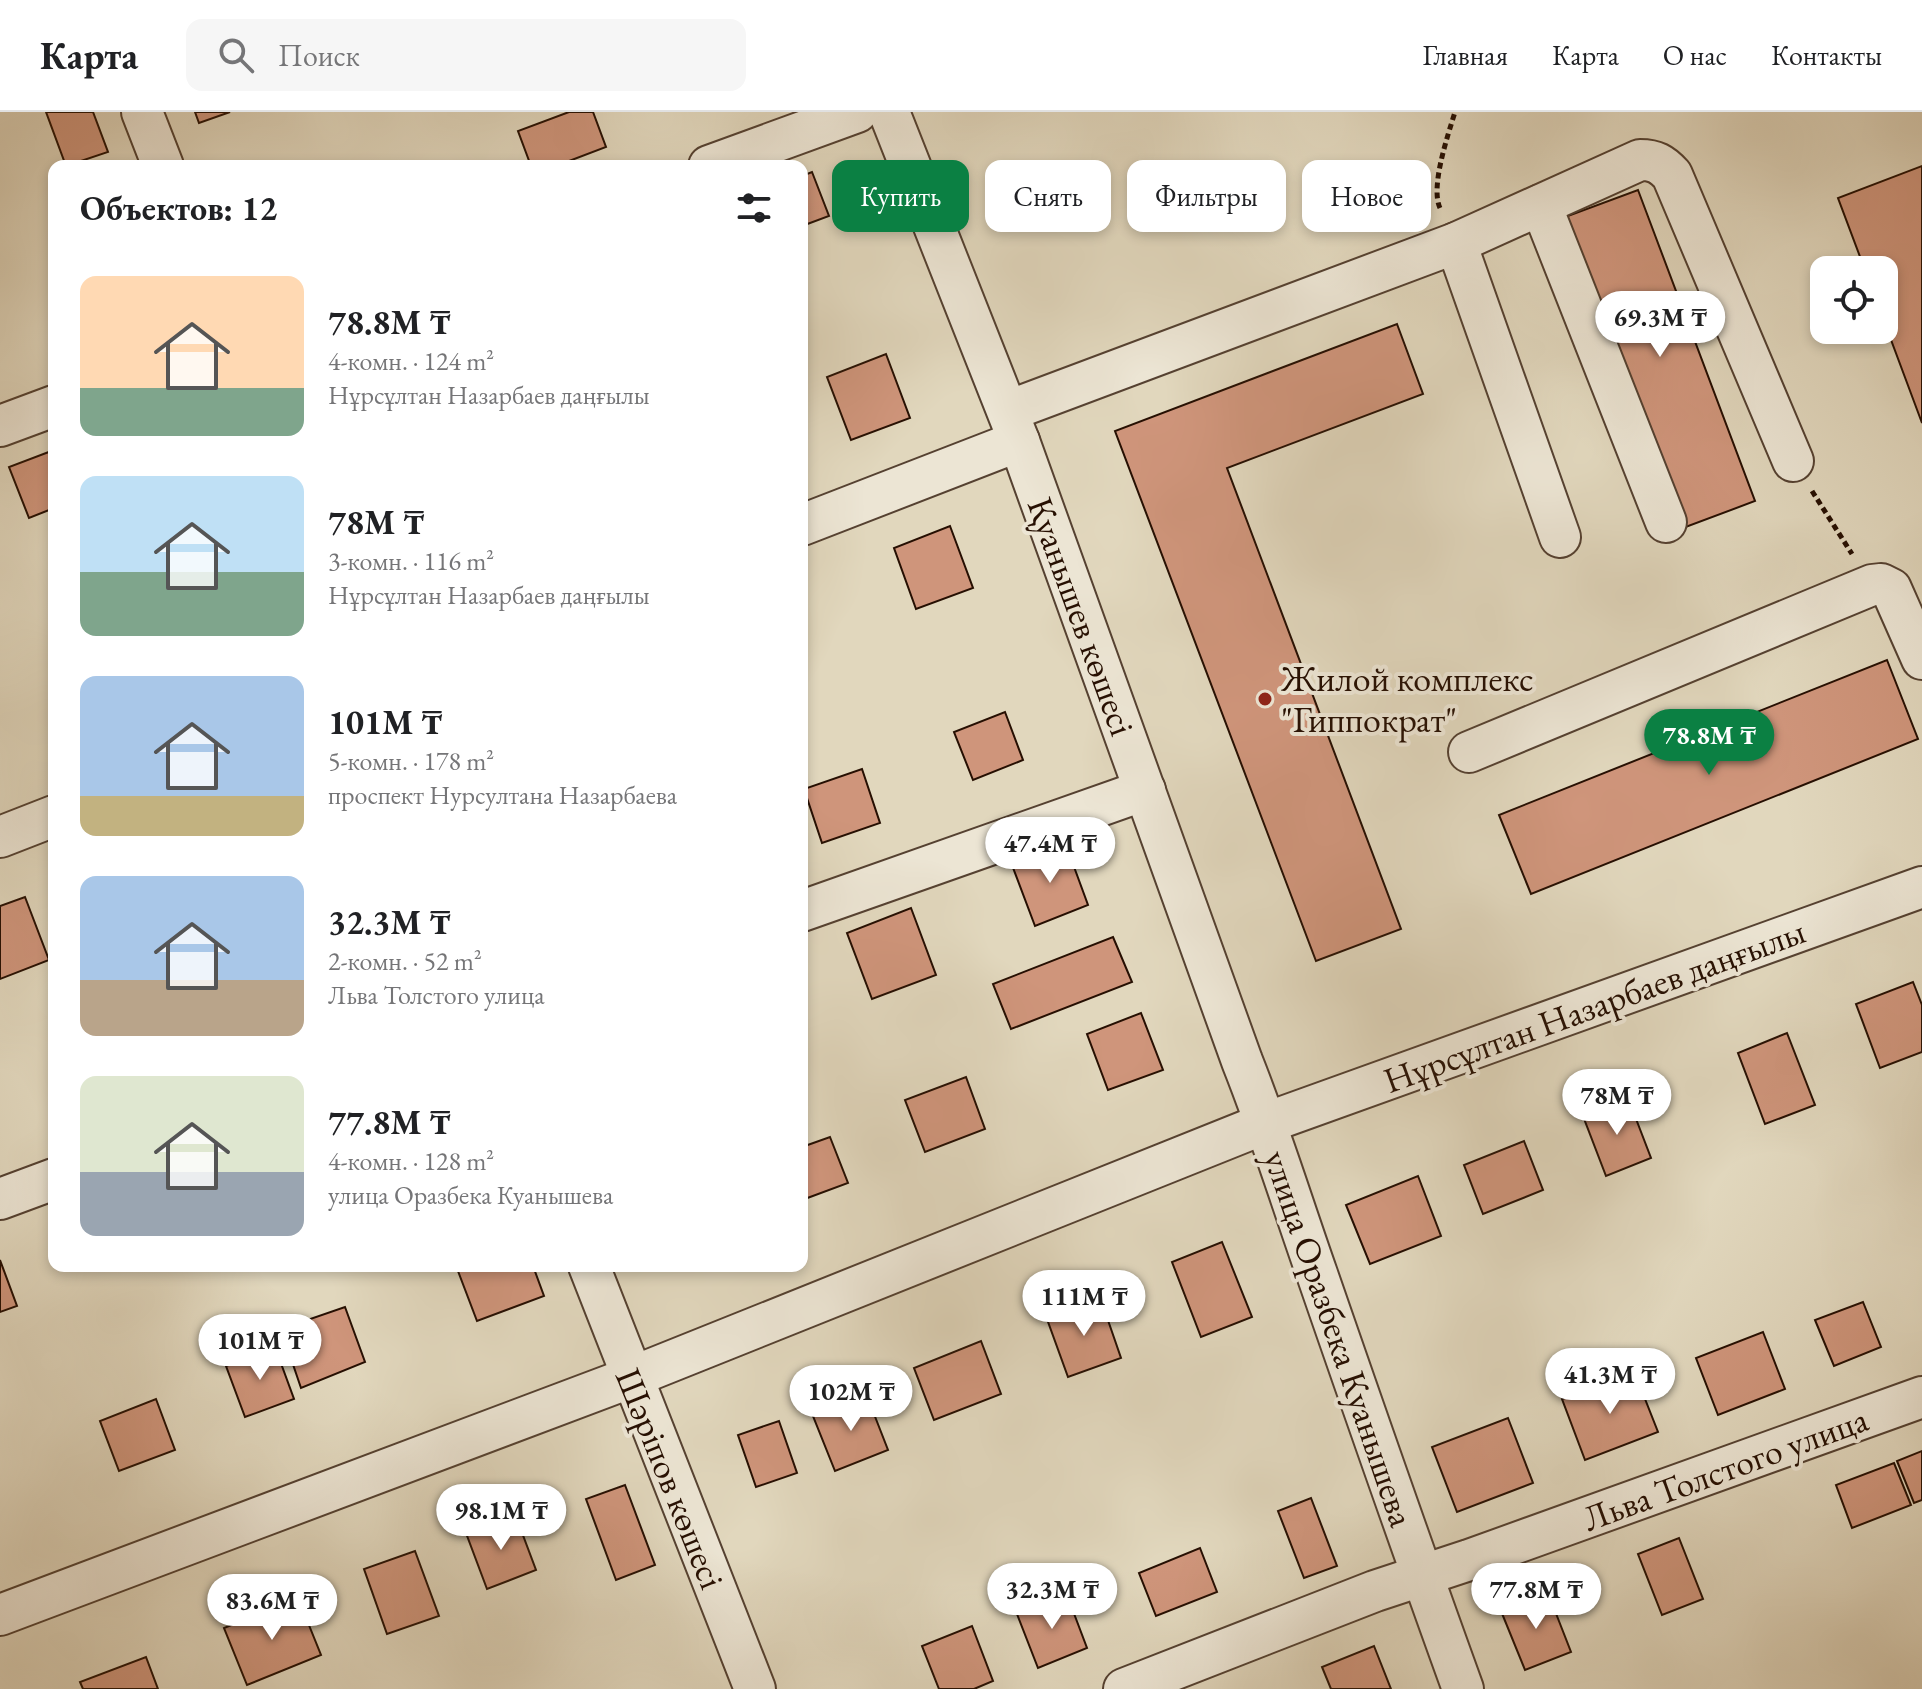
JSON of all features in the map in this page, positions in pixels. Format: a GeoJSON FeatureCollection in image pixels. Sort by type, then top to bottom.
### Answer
{"type":"FeatureCollection","features":[{"type":"Feature","properties":{"kind":"street"},"geometry":{"type":"LineString","coordinates":[[142,112],[161,160]]}},
{"type":"Feature","properties":{"kind":"street"},"geometry":{"type":"LineString","coordinates":[[725,160],[857,112]]}},
{"type":"Feature","properties":{"kind":"street","name":"Қуанышев көшесі"},"geometry":{"type":"LineString","coordinates":[[889,112],[1013,426],[1266,1123]]}},
{"type":"Feature","properties":{"kind":"street"},"geometry":{"type":"LineString","coordinates":[[808,522],[1013,426],[1456,243],[1640,160],[1662,164],[1672,175],[1793,461]]}},
{"type":"Feature","properties":{"kind":"street"},"geometry":{"type":"LineString","coordinates":[[1541,205],[1666,522]]}},
{"type":"Feature","properties":{"kind":"street"},"geometry":{"type":"LineString","coordinates":[[1456,243],[1560,537]]}},
{"type":"Feature","properties":{"kind":"street"},"geometry":{"type":"LineString","coordinates":[[0,426],[48,408]]}},
{"type":"Feature","properties":{"kind":"street"},"geometry":{"type":"LineString","coordinates":[[1469,752],[1872,585],[1881,584],[1891,589],[1922,659]]}},
{"type":"Feature","properties":{"kind":"street"},"geometry":{"type":"LineString","coordinates":[[808,909],[1145,790]]}},
{"type":"Feature","properties":{"kind":"street"},"geometry":{"type":"LineString","coordinates":[[0,837],[48,818]]}},
{"type":"Feature","properties":{"kind":"street","name":"Нұрсұлтан Назарбаев даңғылы"},"geometry":{"type":"LineString","coordinates":[[0,1615],[632,1377],[1266,1123],[1922,887]]}},
{"type":"Feature","properties":{"kind":"street","name":"улица Оразбека Куанышева"},"geometry":{"type":"LineString","coordinates":[[1266,1123],[1463,1689]]}},
{"type":"Feature","properties":{"kind":"street"},"geometry":{"type":"LineString","coordinates":[[0,1199],[48,1181]]}},
{"type":"Feature","properties":{"kind":"street","name":"Шәріпов көшесі"},"geometry":{"type":"LineString","coordinates":[[591,1272],[755,1689]]}},
{"type":"Feature","properties":{"kind":"street","name":"Льва Толстого улица"},"geometry":{"type":"LineString","coordinates":[[1124,1689],[1360,1597],[1922,1397]]}},
{"type":"Feature","properties":{"kind":"path"},"geometry":{"type":"LineString","coordinates":[[1455,112],[1441,164],[1436,200],[1456,243]]}},
{"type":"Feature","properties":{"kind":"path"},"geometry":{"type":"LineString","coordinates":[[1793,461],[1872,585]]}},
{"type":"Feature","properties":{"kind":"building"},"geometry":{"type":"Polygon","coordinates":[[[46,112],[93,112],[108,152],[84,160],[64,160],[46,112]]]}},
{"type":"Feature","properties":{"kind":"building"},"geometry":{"type":"Polygon","coordinates":[[[195,112],[230,112],[199,123],[195,112]]]}},
{"type":"Feature","properties":{"kind":"building"},"geometry":{"type":"Polygon","coordinates":[[[569,112],[593,112],[606,147],[572,160],[529,160],[518,131],[569,112]]]}},
{"type":"Feature","properties":{"kind":"building"},"geometry":{"type":"Polygon","coordinates":[[[1922,166],[1922,423],[1893,344],[1898,344],[1898,256],[1860,256],[1838,198],[1922,166]]]}},
{"type":"Feature","properties":{"kind":"building"},"geometry":{"type":"Polygon","coordinates":[[[812,172],[829,216],[808,224],[808,174],[812,172]]]}},
{"type":"Feature","properties":{"kind":"building"},"geometry":{"type":"Polygon","coordinates":[[[1638,190],[1755,501],[1683,528],[1565,217],[1638,190]]]}},
{"type":"Feature","properties":{"kind":"building","name":"Жилой комплекс \"Гиппократ\""},"geometry":{"type":"Polygon","coordinates":[[[1397,324],[1423,394],[1227,468],[1401,929],[1316,961],[1115,431],[1397,324]]]}},
{"type":"Feature","properties":{"kind":"building"},"geometry":{"type":"Polygon","coordinates":[[[886,354],[910,418],[851,440],[827,377],[886,354]]]}},
{"type":"Feature","properties":{"kind":"building"},"geometry":{"type":"Polygon","coordinates":[[[48,452],[48,510],[29,518],[9,467],[48,452]]]}},
{"type":"Feature","properties":{"kind":"building"},"geometry":{"type":"Polygon","coordinates":[[[950,526],[973,588],[916,609],[894,548],[950,526]]]}},
{"type":"Feature","properties":{"kind":"building"},"geometry":{"type":"Polygon","coordinates":[[[1887,660],[1918,739],[1531,894],[1499,815],[1887,660]]]}},
{"type":"Feature","properties":{"kind":"building"},"geometry":{"type":"Polygon","coordinates":[[[1005,712],[1023,760],[973,780],[954,732],[1005,712]]]}},
{"type":"Feature","properties":{"kind":"building"},"geometry":{"type":"Polygon","coordinates":[[[862,769],[880,823],[822,843],[808,801],[808,788],[862,769]]]}},
{"type":"Feature","properties":{"kind":"building"},"geometry":{"type":"Polygon","coordinates":[[[1066,845],[1088,905],[1035,926],[1012,865],[1066,845]]]}},
{"type":"Feature","properties":{"kind":"building"},"geometry":{"type":"Polygon","coordinates":[[[25,897],[48,960],[0,979],[0,906],[25,897]]]}},
{"type":"Feature","properties":{"kind":"building"},"geometry":{"type":"Polygon","coordinates":[[[911,908],[936,975],[872,999],[847,933],[911,908]]]}},
{"type":"Feature","properties":{"kind":"building"},"geometry":{"type":"Polygon","coordinates":[[[1113,937],[1132,982],[1011,1029],[993,984],[1113,937]]]}},
{"type":"Feature","properties":{"kind":"building"},"geometry":{"type":"Polygon","coordinates":[[[1913,982],[1922,1005],[1922,1052],[1880,1068],[1856,1004],[1913,982]]]}},
{"type":"Feature","properties":{"kind":"building"},"geometry":{"type":"Polygon","coordinates":[[[1141,1013],[1163,1070],[1108,1090],[1087,1034],[1141,1013]]]}},
{"type":"Feature","properties":{"kind":"building"},"geometry":{"type":"Polygon","coordinates":[[[1787,1033],[1815,1105],[1765,1124],[1738,1053],[1787,1033]]]}},
{"type":"Feature","properties":{"kind":"building"},"geometry":{"type":"Polygon","coordinates":[[[966,1077],[985,1129],[925,1152],[905,1100],[966,1077]]]}},
{"type":"Feature","properties":{"kind":"building"},"geometry":{"type":"Polygon","coordinates":[[[1628,1098],[1651,1158],[1606,1176],[1583,1116],[1628,1098]]]}},
{"type":"Feature","properties":{"kind":"building"},"geometry":{"type":"Polygon","coordinates":[[[830,1137],[848,1183],[808,1198],[808,1145],[830,1137]]]}},
{"type":"Feature","properties":{"kind":"building"},"geometry":{"type":"Polygon","coordinates":[[[1524,1141],[1543,1190],[1483,1214],[1464,1165],[1524,1141]]]}},
{"type":"Feature","properties":{"kind":"building"},"geometry":{"type":"Polygon","coordinates":[[[1418,1176],[1441,1236],[1370,1264],[1346,1205],[1418,1176]]]}},
{"type":"Feature","properties":{"kind":"building"},"geometry":{"type":"Polygon","coordinates":[[[1222,1242],[1252,1317],[1201,1337],[1172,1262],[1222,1242]]]}},
{"type":"Feature","properties":{"kind":"building"},"geometry":{"type":"Polygon","coordinates":[[[0,1260],[17,1306],[0,1312],[0,1260]]]}},
{"type":"Feature","properties":{"kind":"building"},"geometry":{"type":"Polygon","coordinates":[[[458,1272],[535,1272],[544,1296],[477,1321],[458,1272]]]}},
{"type":"Feature","properties":{"kind":"building"},"geometry":{"type":"Polygon","coordinates":[[[1101,1300],[1121,1358],[1068,1377],[1047,1319],[1101,1300]]]}},
{"type":"Feature","properties":{"kind":"building"},"geometry":{"type":"Polygon","coordinates":[[[1863,1302],[1881,1347],[1834,1366],[1815,1320],[1863,1302]]]}},
{"type":"Feature","properties":{"kind":"building"},"geometry":{"type":"Polygon","coordinates":[[[345,1307],[365,1362],[301,1388],[281,1329],[345,1307]]]}},
{"type":"Feature","properties":{"kind":"building"},"geometry":{"type":"Polygon","coordinates":[[[1763,1332],[1785,1389],[1718,1415],[1696,1358],[1763,1332]]]}},
{"type":"Feature","properties":{"kind":"building"},"geometry":{"type":"Polygon","coordinates":[[[981,1341],[1001,1394],[934,1420],[914,1368],[981,1341]]]}},
{"type":"Feature","properties":{"kind":"building"},"geometry":{"type":"Polygon","coordinates":[[[275,1347],[294,1399],[245,1417],[226,1366],[275,1347]]]}},
{"type":"Feature","properties":{"kind":"building"},"geometry":{"type":"Polygon","coordinates":[[[1634,1371],[1658,1432],[1585,1460],[1562,1399],[1634,1371]]]}},
{"type":"Feature","properties":{"kind":"building"},"geometry":{"type":"Polygon","coordinates":[[[867,1396],[888,1450],[835,1471],[813,1416],[867,1396]]]}},
{"type":"Feature","properties":{"kind":"building"},"geometry":{"type":"Polygon","coordinates":[[[156,1399],[175,1450],[119,1471],[100,1421],[156,1399]]]}},
{"type":"Feature","properties":{"kind":"building"},"geometry":{"type":"Polygon","coordinates":[[[1508,1418],[1533,1483],[1457,1512],[1432,1447],[1508,1418]]]}},
{"type":"Feature","properties":{"kind":"building"},"geometry":{"type":"Polygon","coordinates":[[[779,1421],[797,1473],[756,1487],[738,1435],[779,1421]]]}},
{"type":"Feature","properties":{"kind":"building"},"geometry":{"type":"Polygon","coordinates":[[[1922,1451],[1922,1500],[1914,1503],[1897,1461],[1922,1451]]]}},
{"type":"Feature","properties":{"kind":"building"},"geometry":{"type":"Polygon","coordinates":[[[1894,1463],[1911,1505],[1852,1528],[1836,1485],[1894,1463]]]}},
{"type":"Feature","properties":{"kind":"building"},"geometry":{"type":"Polygon","coordinates":[[[625,1485],[655,1565],[616,1580],[586,1499],[625,1485]]]}},
{"type":"Feature","properties":{"kind":"building"},"geometry":{"type":"Polygon","coordinates":[[[1311,1498],[1337,1566],[1304,1578],[1278,1511],[1311,1498]]]}},
{"type":"Feature","properties":{"kind":"building"},"geometry":{"type":"Polygon","coordinates":[[[515,1514],[536,1570],[487,1589],[466,1533],[515,1514]]]}},
{"type":"Feature","properties":{"kind":"building"},"geometry":{"type":"Polygon","coordinates":[[[1679,1538],[1703,1599],[1662,1615],[1638,1554],[1679,1538]]]}},
{"type":"Feature","properties":{"kind":"building"},"geometry":{"type":"Polygon","coordinates":[[[1200,1548],[1217,1592],[1156,1616],[1139,1573],[1200,1548]]]}},
{"type":"Feature","properties":{"kind":"building"},"geometry":{"type":"Polygon","coordinates":[[[415,1551],[439,1616],[387,1634],[364,1569],[415,1551]]]}},
{"type":"Feature","properties":{"kind":"building"},"geometry":{"type":"Polygon","coordinates":[[[1548,1593],[1571,1652],[1525,1670],[1501,1611],[1548,1593]]]}},
{"type":"Feature","properties":{"kind":"building"},"geometry":{"type":"Polygon","coordinates":[[[1067,1595],[1087,1648],[1038,1668],[1017,1614],[1067,1595]]]}},
{"type":"Feature","properties":{"kind":"building"},"geometry":{"type":"Polygon","coordinates":[[[298,1598],[321,1655],[247,1685],[224,1628],[298,1598]]]}},
{"type":"Feature","properties":{"kind":"building"},"geometry":{"type":"Polygon","coordinates":[[[972,1626],[993,1681],[974,1689],[939,1689],[922,1646],[972,1626]]]}},
{"type":"Feature","properties":{"kind":"building"},"geometry":{"type":"Polygon","coordinates":[[[1374,1646],[1391,1689],[1331,1689],[1322,1667],[1374,1646]]]}},
{"type":"Feature","properties":{"kind":"building"},"geometry":{"type":"Polygon","coordinates":[[[146,1657],[158,1689],[83,1689],[80,1682],[146,1657]]]}},
{"type":"Feature","properties":{"kind":"place","name":"Жилой комплекс \"Гиппократ\""},"geometry":{"type":"Point","coordinates":[1265,699]}}]}
